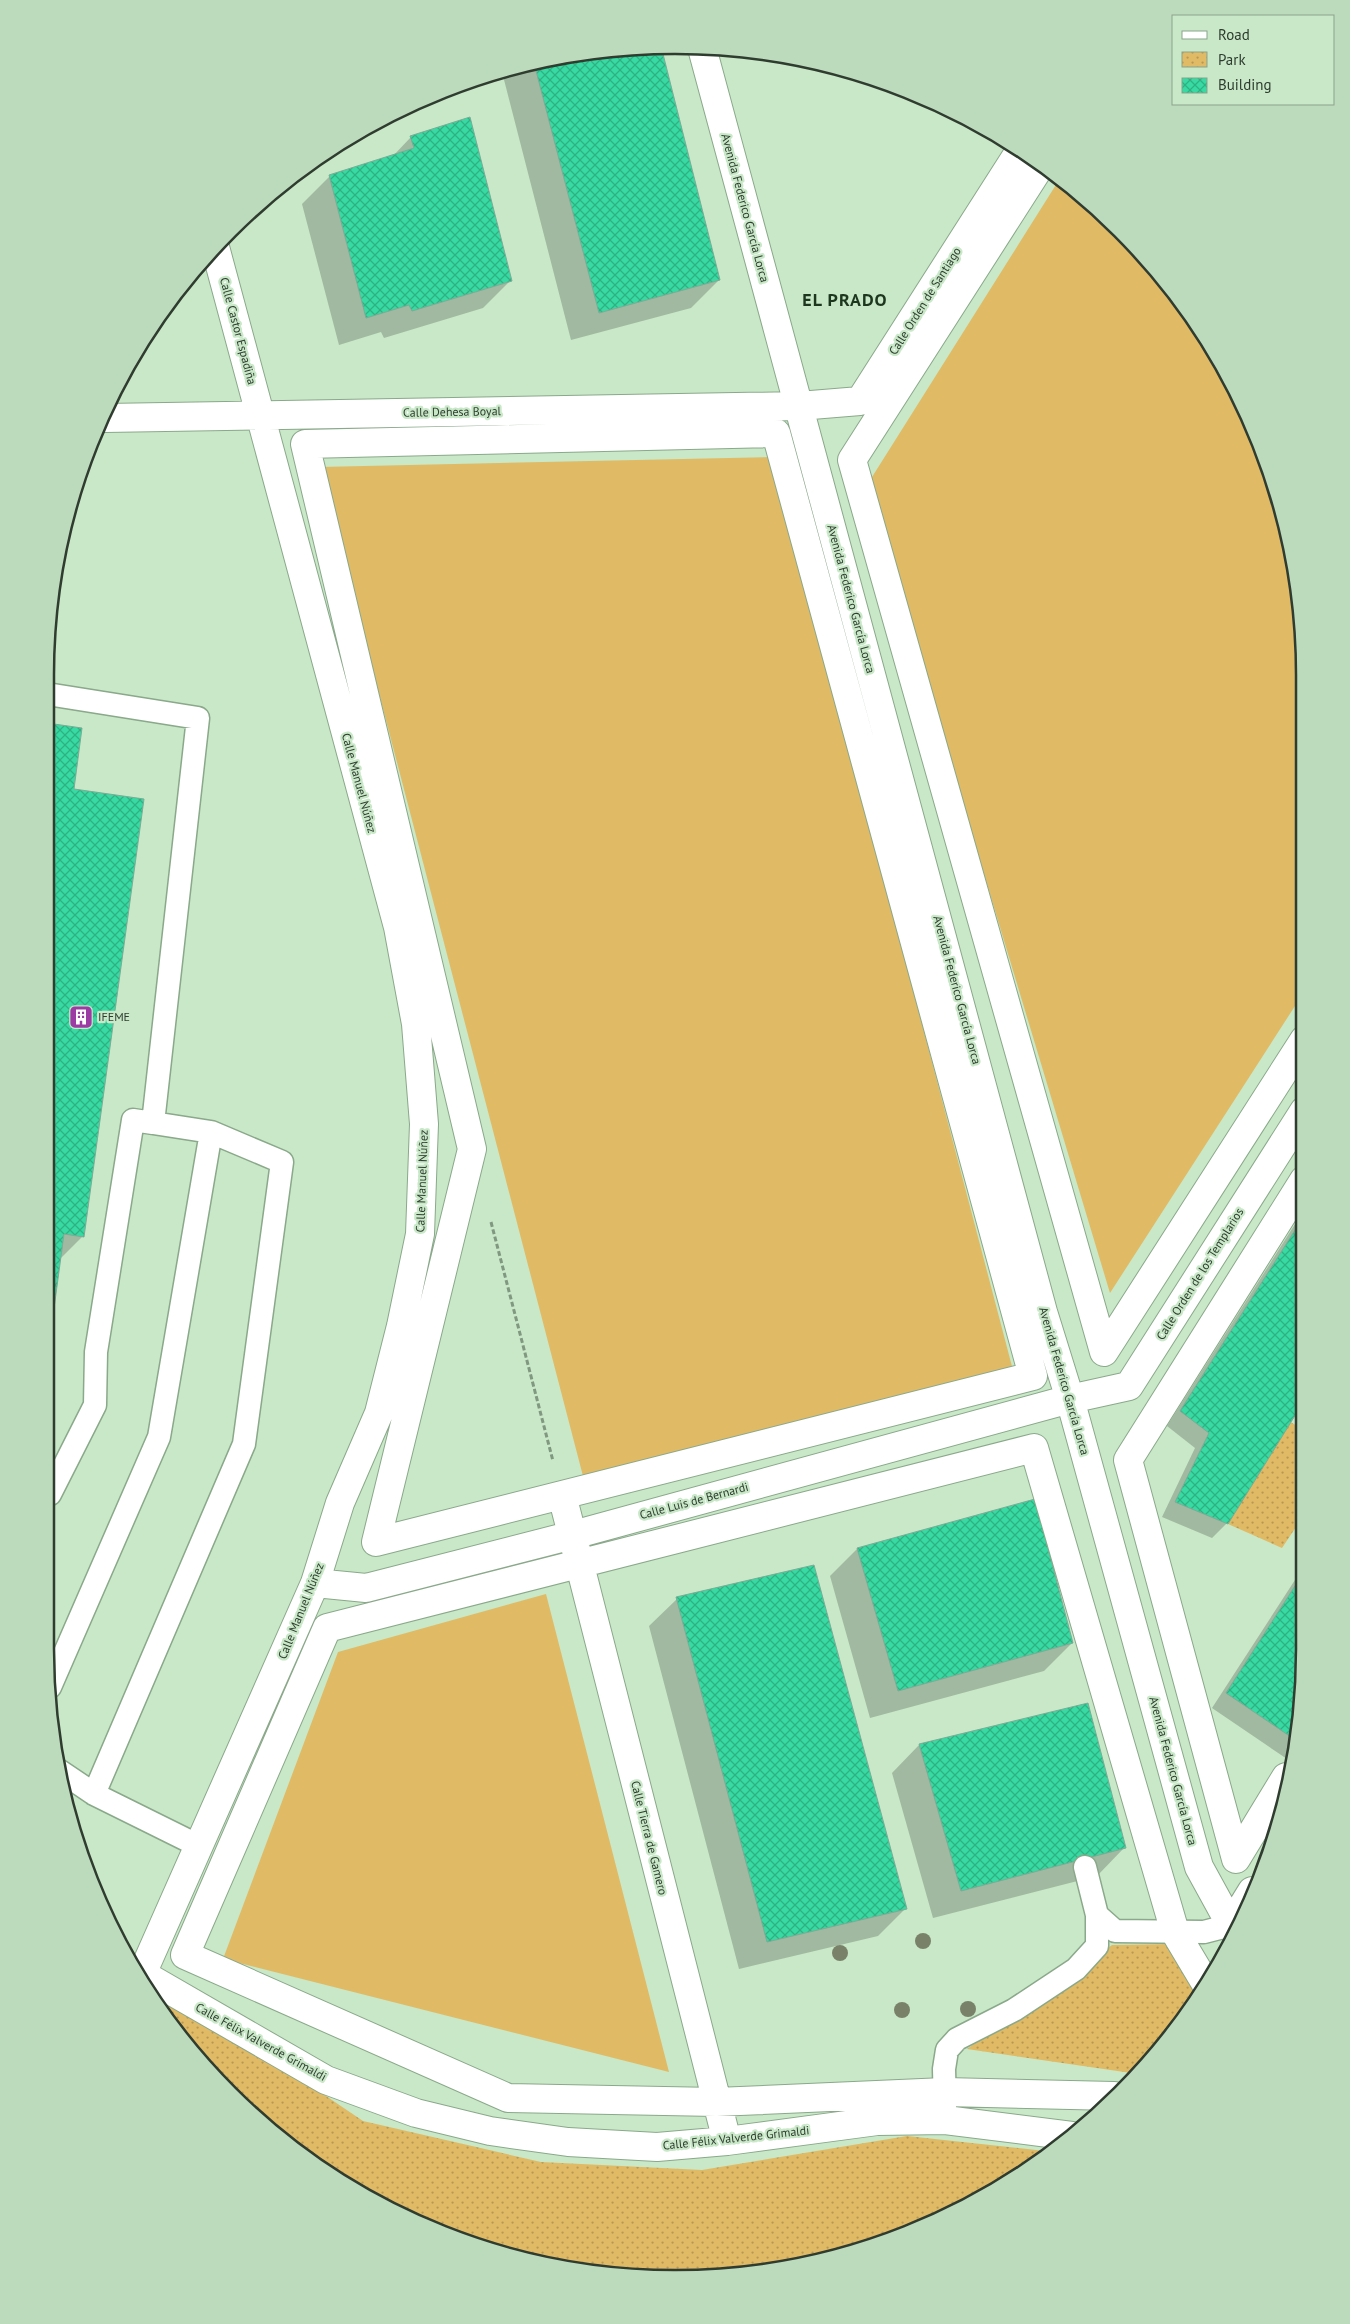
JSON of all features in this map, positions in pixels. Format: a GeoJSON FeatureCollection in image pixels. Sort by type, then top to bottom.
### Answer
{"type":"FeatureCollection","features":[{"type":"Feature","properties":{"kind":"street","name":"Avenida Federico García Lorca"},"geometry":{"type":"LineString","coordinates":[[704,55],[1043,1312],[1070,1399],[1199,1867],[1232,1925]]}},
{"type":"Feature","properties":{"kind":"street","name":"Calle Orden de Santiago"},"geometry":{"type":"LineString","coordinates":[[799,406],[860,401],[1017,156]]}},
{"type":"Feature","properties":{"kind":"street"},"geometry":{"type":"LineString","coordinates":[[1037,171],[852,460],[1104,1352],[1296,1052]]}},
{"type":"Feature","properties":{"kind":"street","name":"Calle Castor Espadiña"},"geometry":{"type":"LineString","coordinates":[[217,255],[260,415]]}},
{"type":"Feature","properties":{"kind":"street","name":"Calle Dehesa Boyal"},"geometry":{"type":"LineString","coordinates":[[110,418],[799,406]]}},
{"type":"Feature","properties":{"kind":"street","name":"Calle Manuel Núñez"},"geometry":{"type":"LineString","coordinates":[[142,1968],[199,1846],[315,1583],[340,1503],[379,1413],[401,1326],[420,1234],[424,1124],[416,1024],[398,927],[260,415]]}},
{"type":"Feature","properties":{"kind":"street"},"geometry":{"type":"LineString","coordinates":[[776,433],[1033,1376],[562,1495],[376,1542],[472,1149],[305,444],[776,433]]}},
{"type":"Feature","properties":{"kind":"street","name":"Calle Orden de los Templarios"},"geometry":{"type":"LineString","coordinates":[[1070,1399],[1129,1386],[1296,1124]]}},
{"type":"Feature","properties":{"kind":"street"},"geometry":{"type":"LineString","coordinates":[[1280,1786],[1236,1859],[1128,1460],[1296,1193]]}},
{"type":"Feature","properties":{"kind":"street","name":"Calle Luis de Bernardi"},"geometry":{"type":"LineString","coordinates":[[315,1583],[366,1588],[1070,1399]]}},
{"type":"Feature","properties":{"kind":"street"},"geometry":{"type":"LineString","coordinates":[[1106,2096],[945,2092],[716,2102],[508,2098],[185,1955],[327,1628],[1034,1448],[1175,1932],[1202,1978]]}},
{"type":"Feature","properties":{"kind":"street","name":"Calle Tierra de Gamero"},"geometry":{"type":"LineString","coordinates":[[562,1495],[727,2141]]}},
{"type":"Feature","properties":{"kind":"street","name":"Calle Félix Valverde Grimaldi"},"geometry":{"type":"LineString","coordinates":[[148,1977],[326,2080],[416,2113],[490,2130],[568,2142],[657,2147],[727,2141],[877,2121],[945,2120],[1062,2135]]}},
{"type":"Feature","properties":{"kind":"lane"},"geometry":{"type":"LineString","coordinates":[[54,695],[198,718],[153,1123]]}},
{"type":"Feature","properties":{"kind":"lane"},"geometry":{"type":"LineString","coordinates":[[54,1486],[95,1405],[96,1352],[133,1120],[211,1132],[282,1162],[244,1444],[94,1794]]}},
{"type":"Feature","properties":{"kind":"lane"},"geometry":{"type":"LineString","coordinates":[[55,1676],[159,1437],[211,1132]]}},
{"type":"Feature","properties":{"kind":"lane"},"geometry":{"type":"LineString","coordinates":[[68,1777],[94,1794],[199,1846]]}},
{"type":"Feature","properties":{"kind":"lane"},"geometry":{"type":"LineString","coordinates":[[945,2120],[944,2070],[947,2050],[958,2039],[1014,2010],[1076,1969],[1097,1946],[1097,1915],[1085,1867]]}},
{"type":"Feature","properties":{"kind":"lane"},"geometry":{"type":"LineString","coordinates":[[1097,1915],[1116,1931],[1204,1932],[1230,1927]]}},
{"type":"Feature","properties":{"kind":"path"},"geometry":{"type":"LineString","coordinates":[[490,1216],[562,1495]]}},
{"type":"Feature","properties":{"kind":"green space"},"geometry":{"type":"Polygon","coordinates":[[[1056,185],[1085,208],[1142,265],[1192,330],[1213,364],[1249,437],[1275,514],[1291,594],[1295,634],[1296,1004],[1110,1293],[867,485],[1056,185]]]}},
{"type":"Feature","properties":{"kind":"green space"},"geometry":{"type":"Polygon","coordinates":[[[773,457],[1014,1374],[583,1476],[320,467],[773,457]]]}},
{"type":"Feature","properties":{"kind":"green space"},"geometry":{"type":"Polygon","coordinates":[[[1282,1417],[1296,1425],[1296,1527],[1282,1548],[1228,1524],[1282,1417]]]}},
{"type":"Feature","properties":{"kind":"green space"},"geometry":{"type":"Polygon","coordinates":[[[546,1594],[669,2072],[223,1959],[338,1652],[546,1594]]]}},
{"type":"Feature","properties":{"kind":"green space"},"geometry":{"type":"Polygon","coordinates":[[[1169,1944],[1195,1990],[1168,2027],[1129,2073],[967,2049],[1112,1945],[1169,1944]]]}},
{"type":"Feature","properties":{"kind":"green space"},"geometry":{"type":"Polygon","coordinates":[[[146,1974],[363,2121],[541,2162],[702,2170],[907,2136],[1041,2151],[986,2187],[913,2223],[836,2249],[796,2258],[716,2269],[675,2270],[634,2269],[554,2258],[514,2249],[437,2223],[364,2187],[330,2166],[265,2116],[208,2059],[182,2027],[146,1974]]]}},
{"type":"Feature","properties":{"kind":"building"},"geometry":{"type":"Polygon","coordinates":[[[663,54],[720,280],[599,313],[536,70],[594,59],[663,54]]]}},
{"type":"Feature","properties":{"kind":"building"},"geometry":{"type":"Polygon","coordinates":[[[470,117],[512,281],[412,311],[409,305],[366,318],[329,175],[414,148],[410,136],[470,117]]]}},
{"type":"Feature","properties":{"kind":"building","name":"IFEME"},"geometry":{"type":"Polygon","coordinates":[[[54,724],[82,728],[74,789],[144,799],[84,1237],[64,1234],[54,1309],[54,724]]]}},
{"type":"Feature","properties":{"kind":"building"},"geometry":{"type":"Polygon","coordinates":[[[1296,1229],[1296,1414],[1228,1524],[1175,1502],[1209,1433],[1180,1411],[1296,1229]]]}},
{"type":"Feature","properties":{"kind":"building"},"geometry":{"type":"Polygon","coordinates":[[[1035,1499],[1073,1643],[898,1691],[857,1548],[1035,1499]]]}},
{"type":"Feature","properties":{"kind":"building"},"geometry":{"type":"Polygon","coordinates":[[[814,1565],[907,1909],[767,1942],[676,1597],[814,1565]]]}},
{"type":"Feature","properties":{"kind":"building"},"geometry":{"type":"Polygon","coordinates":[[[1296,1584],[1295,1690],[1290,1736],[1226,1693],[1296,1584]]]}},
{"type":"Feature","properties":{"kind":"building"},"geometry":{"type":"Polygon","coordinates":[[[1088,1703],[1126,1848],[961,1891],[919,1744],[1088,1703]]]}},
{"type":"Feature","properties":{"kind":"place","name":"IFEME"},"geometry":{"type":"Point","coordinates":[81,1017]}},
{"type":"Feature","properties":{"kind":"district","name":"EL PRADO"},"geometry":{"type":"Point","coordinates":[845,300]}}]}
